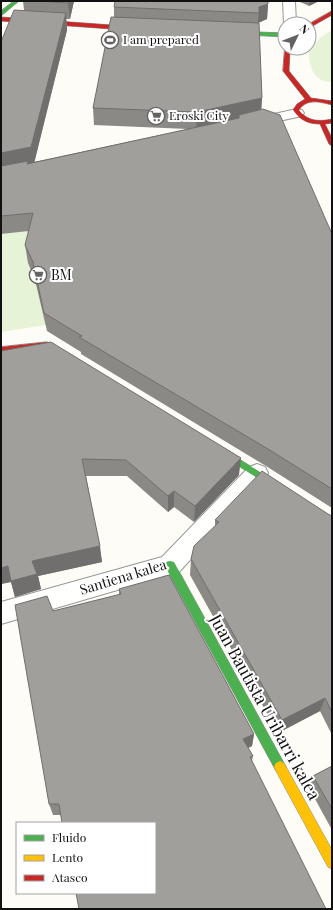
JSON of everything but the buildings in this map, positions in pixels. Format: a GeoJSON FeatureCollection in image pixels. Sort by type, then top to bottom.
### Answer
{"type":"FeatureCollection","features":[{"type":"Feature","properties":{"kind":"street"},"geometry":{"type":"LineString","coordinates":[[1,14],[17,1]]}},
{"type":"Feature","properties":{"kind":"street"},"geometry":{"type":"LineString","coordinates":[[289,1],[290,16]]}},
{"type":"Feature","properties":{"kind":"street"},"geometry":{"type":"LineString","coordinates":[[317,21],[332,13]]}},
{"type":"Feature","properties":{"kind":"street"},"geometry":{"type":"LineString","coordinates":[[1,19],[151,30]]}},
{"type":"Feature","properties":{"kind":"street"},"geometry":{"type":"LineString","coordinates":[[218,33],[277,36]]}},
{"type":"Feature","properties":{"kind":"street"},"geometry":{"type":"LineString","coordinates":[[287,56],[286,72],[309,100]]}},
{"type":"Feature","properties":{"kind":"street"},"geometry":{"type":"LineString","coordinates":[[297,113],[297,106],[309,100],[332,103]]}},
{"type":"Feature","properties":{"kind":"street"},"geometry":{"type":"LineString","coordinates":[[297,113],[306,120],[322,123],[332,121]]}},
{"type":"Feature","properties":{"kind":"street"},"geometry":{"type":"LineString","coordinates":[[235,127],[297,113]]}},
{"type":"Feature","properties":{"kind":"street"},"geometry":{"type":"LineString","coordinates":[[322,123],[332,144]]}},
{"type":"Feature","properties":{"kind":"street"},"geometry":{"type":"LineString","coordinates":[[1,350],[46,345],[60,353]]}},
{"type":"Feature","properties":{"kind":"street"},"geometry":{"type":"LineString","coordinates":[[209,444],[257,473],[332,522]]}},
{"type":"Feature","properties":{"kind":"street","name":"Santiena kalea"},"geometry":{"type":"LineString","coordinates":[[1,613],[170,565],[257,473]]}},
{"type":"Feature","properties":{"kind":"street","name":"Juan Bautista Uribarri kalea"},"geometry":{"type":"LineString","coordinates":[[170,565],[332,864]]}},
{"type":"Feature","properties":{"kind":"green space"},"geometry":{"type":"Polygon","coordinates":[[[332,30],[332,82],[321,79],[311,68],[309,56],[317,56],[317,41],[332,30]]]}},
{"type":"Feature","properties":{"kind":"green space"},"geometry":{"type":"Polygon","coordinates":[[[28,231],[28,263],[35,281],[46,325],[1,332],[1,234],[28,231]]]}},
{"type":"Feature","properties":{"kind":"traffic: fast"},"geometry":{"type":"LineString","coordinates":[[1,14],[17,1]]}},
{"type":"Feature","properties":{"kind":"traffic: fast"},"geometry":{"type":"LineString","coordinates":[[230,33],[277,35]]}},
{"type":"Feature","properties":{"kind":"traffic: fast"},"geometry":{"type":"LineString","coordinates":[[215,447],[332,522]]}},
{"type":"Feature","properties":{"kind":"traffic: fast"},"geometry":{"type":"LineString","coordinates":[[170,565],[280,767]]}},
{"type":"Feature","properties":{"kind":"traffic: slow"},"geometry":{"type":"LineString","coordinates":[[280,767],[332,863]]}},
{"type":"Feature","properties":{"kind":"traffic: jam"},"geometry":{"type":"LineString","coordinates":[[317,21],[332,13]]}},
{"type":"Feature","properties":{"kind":"traffic: jam"},"geometry":{"type":"LineString","coordinates":[[1,19],[139,29]]}},
{"type":"Feature","properties":{"kind":"traffic: jam"},"geometry":{"type":"LineString","coordinates":[[287,56],[286,71],[309,100]]}},
{"type":"Feature","properties":{"kind":"traffic: jam"},"geometry":{"type":"LineString","coordinates":[[332,103],[322,100],[312,100],[303,102],[296,110],[303,118],[312,122],[332,121]]}},
{"type":"Feature","properties":{"kind":"traffic: jam"},"geometry":{"type":"LineString","coordinates":[[322,123],[332,144]]}},
{"type":"Feature","properties":{"kind":"traffic: jam"},"geometry":{"type":"LineString","coordinates":[[1,350],[47,345],[53,348]]}},
{"type":"Feature","properties":{"kind":"place","name":"I am prepared"},"geometry":{"type":"Point","coordinates":[110,40]}},
{"type":"Feature","properties":{"kind":"place","name":"Eroski City"},"geometry":{"type":"Point","coordinates":[156,116]}},
{"type":"Feature","properties":{"kind":"place","name":"BM"},"geometry":{"type":"Point","coordinates":[38,275]}}]}
